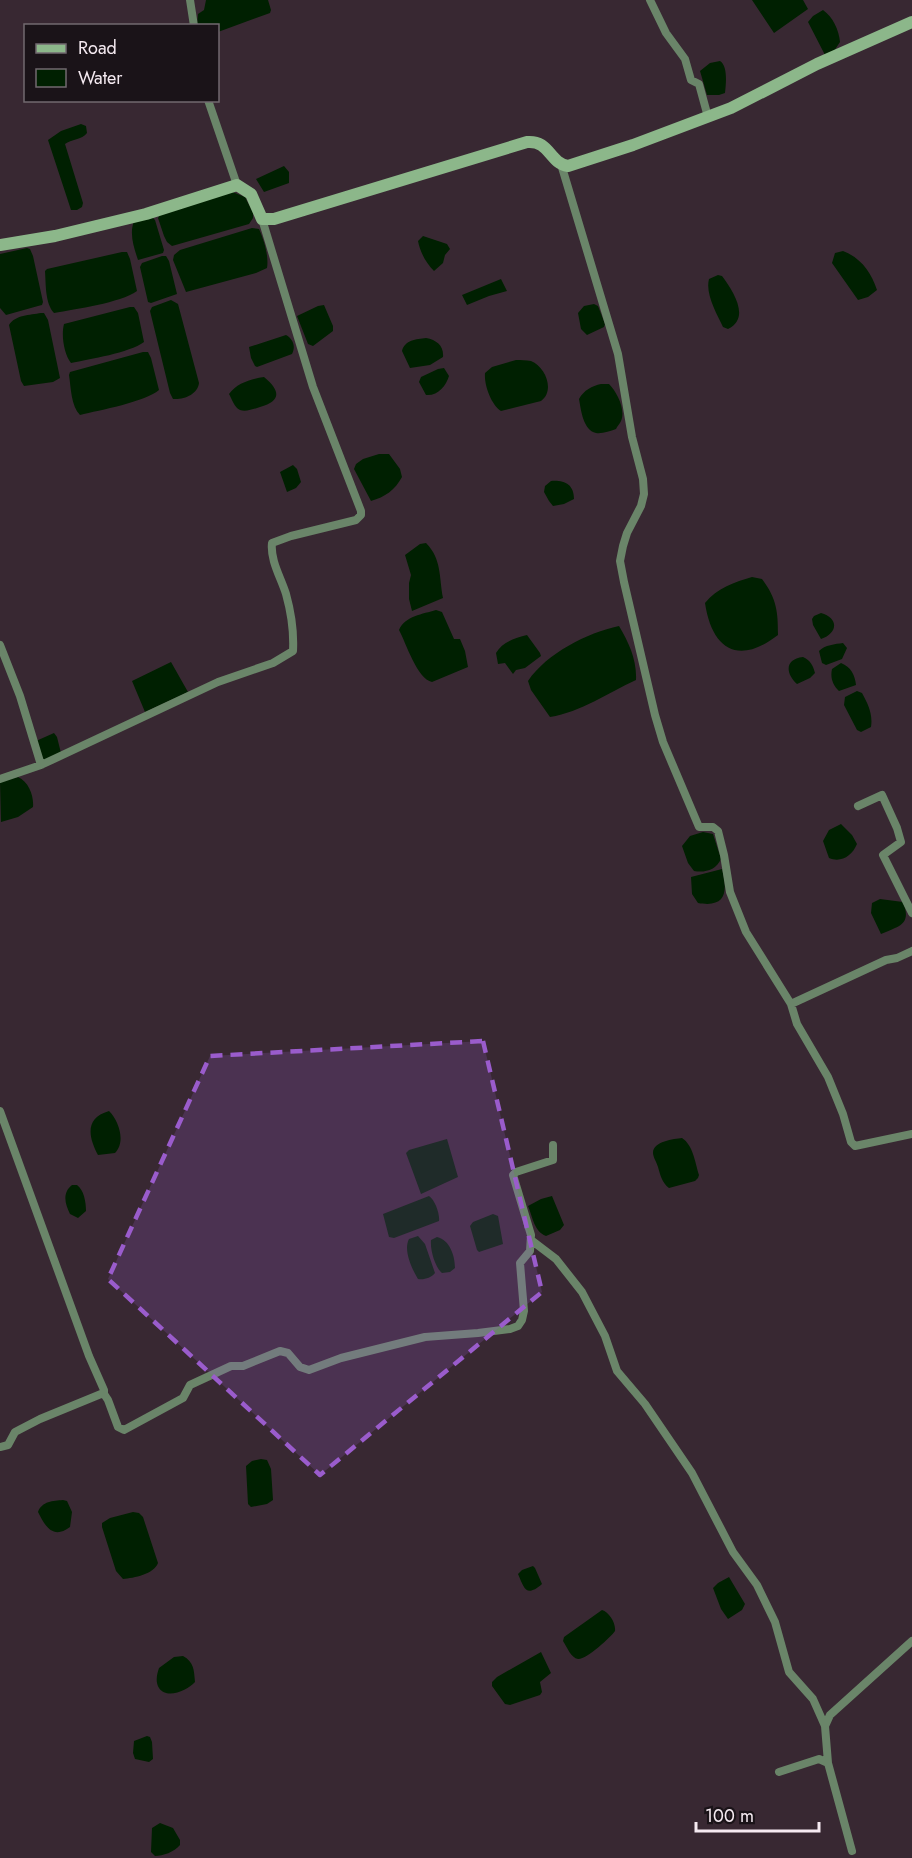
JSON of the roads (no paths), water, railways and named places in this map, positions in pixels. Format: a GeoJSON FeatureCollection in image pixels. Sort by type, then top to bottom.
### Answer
{"type":"FeatureCollection","features":[{"type":"Feature","properties":{"kind":"main road"},"geometry":{"type":"LineString","coordinates":[[0,245],[55,236],[146,213],[237,185],[251,194],[262,219],[274,219],[527,142],[540,143],[561,164],[568,166],[597,158],[708,117],[817,64],[912,22]]}},
{"type":"Feature","properties":{"kind":"street"},"geometry":{"type":"LineString","coordinates":[[190,0],[194,24]]}},
{"type":"Feature","properties":{"kind":"street"},"geometry":{"type":"LineString","coordinates":[[650,0],[666,33],[685,59],[691,80],[699,84],[708,117]]}},
{"type":"Feature","properties":{"kind":"street"},"geometry":{"type":"LineString","coordinates":[[209,102],[237,185]]}},
{"type":"Feature","properties":{"kind":"street"},"geometry":{"type":"LineString","coordinates":[[561,164],[618,354],[632,437],[643,479],[644,494],[641,506],[627,533],[620,561],[663,742],[699,827],[713,827],[718,831],[729,892],[746,932],[791,1004],[797,1024],[828,1077],[851,1142],[855,1146],[912,1134]]}},
{"type":"Feature","properties":{"kind":"street"},"geometry":{"type":"LineString","coordinates":[[0,779],[41,765],[218,682],[289,655],[293,651],[292,629],[286,595],[273,555],[272,543],[356,520],[361,515],[314,387],[262,219]]}},
{"type":"Feature","properties":{"kind":"street"},"geometry":{"type":"LineString","coordinates":[[0,645],[20,696],[31,739],[41,765]]}},
{"type":"Feature","properties":{"kind":"street"},"geometry":{"type":"LineString","coordinates":[[858,806],[882,795],[901,842],[883,855],[912,913]]}},
{"type":"Feature","properties":{"kind":"street"},"geometry":{"type":"LineString","coordinates":[[791,1004],[886,960],[912,951]]}},
{"type":"Feature","properties":{"kind":"street"},"geometry":{"type":"LineString","coordinates":[[0,1111],[89,1356],[118,1427],[124,1430],[183,1398],[190,1385],[231,1366],[243,1366],[280,1351],[288,1353],[300,1367],[309,1370],[341,1358],[425,1337],[478,1333],[518,1326],[524,1311],[520,1263],[530,1251],[531,1240],[513,1175],[553,1160],[553,1145]]}},
{"type":"Feature","properties":{"kind":"street"},"geometry":{"type":"LineString","coordinates":[[531,1240],[556,1259],[582,1292],[605,1336],[616,1371],[645,1404],[692,1473],[733,1552],[757,1585],[775,1622],[789,1672],[813,1699],[825,1726],[828,1763],[852,1851]]}},
{"type":"Feature","properties":{"kind":"street"},"geometry":{"type":"LineString","coordinates":[[0,1448],[8,1445],[13,1434],[30,1424],[104,1394]]}},
{"type":"Feature","properties":{"kind":"street"},"geometry":{"type":"LineString","coordinates":[[825,1726],[830,1715],[912,1641]]}},
{"type":"Feature","properties":{"kind":"street"},"geometry":{"type":"LineString","coordinates":[[779,1772],[819,1759],[828,1763]]}},
{"type":"Feature","properties":{"kind":"water"},"geometry":{"type":"Polygon","coordinates":[[[206,0],[268,0],[271,10],[270,13],[219,32],[219,24],[197,24],[198,14],[204,10],[206,0]]]}},
{"type":"Feature","properties":{"kind":"water"},"geometry":{"type":"Polygon","coordinates":[[[752,0],[803,0],[808,9],[774,33],[752,0]]]}},
{"type":"Feature","properties":{"kind":"water"},"geometry":{"type":"Polygon","coordinates":[[[823,10],[835,24],[840,42],[834,51],[825,55],[808,22],[823,10]]]}},
{"type":"Feature","properties":{"kind":"water"},"geometry":{"type":"Polygon","coordinates":[[[720,61],[725,71],[725,93],[707,95],[700,71],[710,63],[720,61]]]}},
{"type":"Feature","properties":{"kind":"water"},"geometry":{"type":"Polygon","coordinates":[[[81,124],[86,126],[87,133],[65,144],[83,203],[82,207],[77,210],[71,210],[48,140],[61,131],[81,124]]]}},
{"type":"Feature","properties":{"kind":"water"},"geometry":{"type":"Polygon","coordinates":[[[284,166],[289,172],[289,183],[264,192],[256,179],[284,166]]]}},
{"type":"Feature","properties":{"kind":"water"},"geometry":{"type":"Polygon","coordinates":[[[230,191],[245,197],[253,213],[249,224],[172,246],[167,242],[158,218],[161,213],[230,191]]]}},
{"type":"Feature","properties":{"kind":"water"},"geometry":{"type":"Polygon","coordinates":[[[152,217],[164,250],[163,253],[138,260],[132,236],[134,221],[152,217]]]}},
{"type":"Feature","properties":{"kind":"water"},"geometry":{"type":"Polygon","coordinates":[[[252,228],[259,229],[263,238],[267,253],[267,268],[186,292],[173,260],[174,255],[180,250],[252,228]]]}},
{"type":"Feature","properties":{"kind":"water"},"geometry":{"type":"Polygon","coordinates":[[[423,236],[447,244],[450,249],[443,263],[434,271],[419,245],[418,241],[423,236]]]}},
{"type":"Feature","properties":{"kind":"water"},"geometry":{"type":"Polygon","coordinates":[[[27,248],[33,256],[43,302],[42,305],[6,315],[0,308],[0,254],[27,248]]]}},
{"type":"Feature","properties":{"kind":"water"},"geometry":{"type":"Polygon","coordinates":[[[843,251],[860,262],[872,277],[877,290],[868,297],[858,300],[832,263],[835,253],[843,251]]]}},
{"type":"Feature","properties":{"kind":"water"},"geometry":{"type":"Polygon","coordinates":[[[127,252],[130,259],[137,291],[109,302],[54,313],[46,294],[45,271],[47,269],[127,252]]]}},
{"type":"Feature","properties":{"kind":"water"},"geometry":{"type":"Polygon","coordinates":[[[166,256],[169,261],[177,294],[151,303],[148,302],[140,267],[142,263],[166,256]]]}},
{"type":"Feature","properties":{"kind":"water"},"geometry":{"type":"Polygon","coordinates":[[[718,275],[722,276],[738,304],[738,318],[735,324],[728,329],[723,327],[712,304],[709,291],[709,279],[718,275]]]}},
{"type":"Feature","properties":{"kind":"water"},"geometry":{"type":"Polygon","coordinates":[[[501,279],[507,291],[467,305],[462,295],[501,279]]]}},
{"type":"Feature","properties":{"kind":"water"},"geometry":{"type":"Polygon","coordinates":[[[171,300],[178,304],[199,383],[193,393],[177,399],[173,399],[170,393],[150,311],[152,307],[171,300]]]}},
{"type":"Feature","properties":{"kind":"water"},"geometry":{"type":"Polygon","coordinates":[[[594,304],[598,306],[605,324],[604,327],[587,335],[581,329],[578,313],[584,306],[594,304]]]}},
{"type":"Feature","properties":{"kind":"water"},"geometry":{"type":"Polygon","coordinates":[[[324,305],[333,331],[313,346],[308,344],[297,316],[324,305]]]}},
{"type":"Feature","properties":{"kind":"water"},"geometry":{"type":"Polygon","coordinates":[[[134,307],[138,313],[144,342],[119,352],[71,363],[64,344],[64,324],[134,307]]]}},
{"type":"Feature","properties":{"kind":"water"},"geometry":{"type":"Polygon","coordinates":[[[44,313],[48,320],[60,378],[53,382],[24,386],[9,325],[19,317],[44,313]]]}},
{"type":"Feature","properties":{"kind":"water"},"geometry":{"type":"Polygon","coordinates":[[[286,335],[293,343],[292,354],[255,366],[249,347],[286,335]]]}},
{"type":"Feature","properties":{"kind":"water"},"geometry":{"type":"Polygon","coordinates":[[[426,338],[439,344],[443,357],[430,365],[410,368],[402,351],[403,347],[411,341],[426,338]]]}},
{"type":"Feature","properties":{"kind":"water"},"geometry":{"type":"Polygon","coordinates":[[[148,352],[151,358],[159,390],[133,402],[80,415],[73,402],[70,372],[148,352]]]}},
{"type":"Feature","properties":{"kind":"water"},"geometry":{"type":"Polygon","coordinates":[[[516,360],[531,361],[541,368],[547,379],[547,391],[541,401],[501,411],[489,394],[485,373],[492,367],[516,360]]]}},
{"type":"Feature","properties":{"kind":"water"},"geometry":{"type":"Polygon","coordinates":[[[444,368],[449,376],[446,383],[438,392],[426,395],[419,382],[421,377],[444,368]]]}},
{"type":"Feature","properties":{"kind":"water"},"geometry":{"type":"Polygon","coordinates":[[[264,377],[276,391],[275,399],[267,405],[253,409],[245,411],[238,409],[229,394],[245,382],[264,377]]]}},
{"type":"Feature","properties":{"kind":"water"},"geometry":{"type":"Polygon","coordinates":[[[601,384],[609,384],[615,392],[622,407],[622,417],[616,429],[596,433],[585,424],[579,399],[588,389],[601,384]]]}},
{"type":"Feature","properties":{"kind":"water"},"geometry":{"type":"Polygon","coordinates":[[[379,454],[389,454],[400,469],[402,477],[389,492],[371,501],[354,469],[356,464],[363,459],[379,454]]]}},
{"type":"Feature","properties":{"kind":"water"},"geometry":{"type":"Polygon","coordinates":[[[293,465],[297,469],[301,482],[296,488],[287,492],[280,472],[293,465]]]}},
{"type":"Feature","properties":{"kind":"water"},"geometry":{"type":"Polygon","coordinates":[[[551,481],[560,481],[570,486],[574,499],[553,506],[544,492],[545,486],[551,481]]]}},
{"type":"Feature","properties":{"kind":"water"},"geometry":{"type":"Polygon","coordinates":[[[426,543],[437,562],[443,598],[412,611],[409,599],[411,575],[405,555],[420,544],[426,543]]]}},
{"type":"Feature","properties":{"kind":"water"},"geometry":{"type":"Polygon","coordinates":[[[752,577],[762,579],[774,599],[778,635],[751,650],[739,651],[721,642],[714,632],[705,603],[733,583],[752,577]]]}},
{"type":"Feature","properties":{"kind":"water"},"geometry":{"type":"Polygon","coordinates":[[[436,610],[442,612],[454,639],[460,639],[468,667],[432,682],[417,668],[399,630],[410,619],[436,610]]]}},
{"type":"Feature","properties":{"kind":"water"},"geometry":{"type":"Polygon","coordinates":[[[821,613],[831,618],[834,626],[831,633],[821,639],[812,619],[821,613]]]}},
{"type":"Feature","properties":{"kind":"water"},"geometry":{"type":"Polygon","coordinates":[[[619,626],[632,652],[636,680],[583,707],[550,717],[531,690],[528,681],[557,653],[581,639],[619,626]]]}},
{"type":"Feature","properties":{"kind":"water"},"geometry":{"type":"Polygon","coordinates":[[[527,635],[541,656],[513,674],[505,663],[498,664],[496,653],[505,643],[527,635]]]}},
{"type":"Feature","properties":{"kind":"water"},"geometry":{"type":"Polygon","coordinates":[[[843,643],[847,648],[842,659],[826,665],[822,663],[819,651],[821,649],[843,643]]]}},
{"type":"Feature","properties":{"kind":"water"},"geometry":{"type":"Polygon","coordinates":[[[803,657],[811,663],[815,673],[797,684],[790,675],[789,667],[797,658],[803,657]]]}},
{"type":"Feature","properties":{"kind":"water"},"geometry":{"type":"Polygon","coordinates":[[[171,662],[188,692],[145,712],[132,681],[171,662]]]}},
{"type":"Feature","properties":{"kind":"water"},"geometry":{"type":"Polygon","coordinates":[[[841,663],[852,672],[856,685],[839,691],[832,681],[831,672],[841,663]]]}},
{"type":"Feature","properties":{"kind":"water"},"geometry":{"type":"Polygon","coordinates":[[[857,691],[862,693],[870,709],[871,718],[871,727],[861,732],[857,730],[844,705],[845,697],[857,691]]]}},
{"type":"Feature","properties":{"kind":"water"},"geometry":{"type":"Polygon","coordinates":[[[54,733],[61,753],[44,761],[36,741],[54,733]]]}},
{"type":"Feature","properties":{"kind":"water"},"geometry":{"type":"Polygon","coordinates":[[[18,777],[30,790],[33,807],[18,817],[1,822],[0,781],[18,777]]]}},
{"type":"Feature","properties":{"kind":"water"},"geometry":{"type":"Polygon","coordinates":[[[841,824],[857,844],[852,852],[838,860],[829,858],[823,841],[829,830],[841,824]]]}},
{"type":"Feature","properties":{"kind":"water"},"geometry":{"type":"Polygon","coordinates":[[[703,832],[713,834],[721,859],[710,870],[694,871],[688,863],[682,846],[690,836],[703,832]]]}},
{"type":"Feature","properties":{"kind":"water"},"geometry":{"type":"Polygon","coordinates":[[[722,869],[725,885],[723,897],[714,903],[698,903],[692,894],[691,877],[722,869]]]}},
{"type":"Feature","properties":{"kind":"water"},"geometry":{"type":"Polygon","coordinates":[[[880,899],[903,902],[906,916],[902,924],[881,934],[871,913],[872,903],[880,899]]]}},
{"type":"Feature","properties":{"kind":"water"},"geometry":{"type":"Polygon","coordinates":[[[109,1111],[116,1120],[120,1132],[120,1143],[115,1153],[98,1155],[92,1141],[92,1123],[101,1114],[109,1111]]]}},
{"type":"Feature","properties":{"kind":"water"},"geometry":{"type":"Polygon","coordinates":[[[682,1138],[691,1149],[699,1175],[695,1181],[669,1188],[665,1184],[653,1155],[654,1149],[664,1141],[682,1138]]]}},
{"type":"Feature","properties":{"kind":"water"},"geometry":{"type":"Polygon","coordinates":[[[447,1139],[458,1177],[421,1194],[406,1153],[409,1150],[447,1139]]]}},
{"type":"Feature","properties":{"kind":"water"},"geometry":{"type":"Polygon","coordinates":[[[72,1185],[79,1187],[85,1200],[86,1211],[78,1218],[70,1214],[66,1203],[67,1192],[72,1185]]]}},
{"type":"Feature","properties":{"kind":"water"},"geometry":{"type":"Polygon","coordinates":[[[429,1196],[437,1207],[439,1221],[394,1238],[389,1237],[383,1214],[429,1196]]]}},
{"type":"Feature","properties":{"kind":"water"},"geometry":{"type":"Polygon","coordinates":[[[552,1196],[564,1225],[560,1230],[546,1236],[536,1227],[528,1206],[552,1196]]]}},
{"type":"Feature","properties":{"kind":"water"},"geometry":{"type":"Polygon","coordinates":[[[493,1214],[498,1216],[503,1244],[479,1252],[470,1226],[473,1222],[493,1214]]]}},
{"type":"Feature","properties":{"kind":"water"},"geometry":{"type":"Polygon","coordinates":[[[418,1236],[425,1244],[435,1273],[423,1279],[418,1279],[407,1248],[409,1239],[418,1236]]]}},
{"type":"Feature","properties":{"kind":"water"},"geometry":{"type":"Polygon","coordinates":[[[437,1237],[445,1241],[453,1254],[455,1268],[450,1272],[442,1273],[435,1263],[431,1240],[437,1237]]]}},
{"type":"Feature","properties":{"kind":"water"},"geometry":{"type":"Polygon","coordinates":[[[267,1460],[271,1469],[273,1500],[267,1504],[251,1507],[248,1504],[246,1466],[252,1461],[267,1460]]]}},
{"type":"Feature","properties":{"kind":"water"},"geometry":{"type":"Polygon","coordinates":[[[67,1501],[72,1512],[70,1527],[64,1531],[54,1532],[50,1530],[38,1512],[45,1504],[67,1501]]]}},
{"type":"Feature","properties":{"kind":"water"},"geometry":{"type":"Polygon","coordinates":[[[133,1512],[143,1517],[158,1563],[148,1573],[123,1579],[116,1571],[102,1523],[110,1518],[133,1512]]]}},
{"type":"Feature","properties":{"kind":"water"},"geometry":{"type":"Polygon","coordinates":[[[533,1566],[542,1584],[529,1591],[524,1587],[518,1574],[533,1566]]]}},
{"type":"Feature","properties":{"kind":"water"},"geometry":{"type":"Polygon","coordinates":[[[729,1577],[745,1604],[742,1610],[728,1619],[721,1609],[713,1588],[729,1577]]]}},
{"type":"Feature","properties":{"kind":"water"},"geometry":{"type":"Polygon","coordinates":[[[602,1610],[612,1618],[615,1631],[592,1652],[582,1658],[576,1658],[563,1641],[564,1637],[602,1610]]]}},
{"type":"Feature","properties":{"kind":"water"},"geometry":{"type":"Polygon","coordinates":[[[541,1652],[551,1673],[540,1682],[542,1692],[540,1695],[510,1705],[505,1704],[492,1686],[492,1682],[541,1652]]]}},
{"type":"Feature","properties":{"kind":"water"},"geometry":{"type":"Polygon","coordinates":[[[174,1657],[187,1658],[194,1670],[195,1682],[188,1688],[177,1692],[163,1692],[157,1683],[159,1668],[174,1657]]]}},
{"type":"Feature","properties":{"kind":"water"},"geometry":{"type":"Polygon","coordinates":[[[147,1736],[152,1742],[153,1759],[149,1762],[135,1759],[133,1753],[134,1741],[147,1736]]]}},
{"type":"Feature","properties":{"kind":"water"},"geometry":{"type":"Polygon","coordinates":[[[160,1823],[173,1828],[180,1840],[180,1845],[175,1850],[155,1856],[151,1852],[152,1828],[160,1823]]]}}]}
